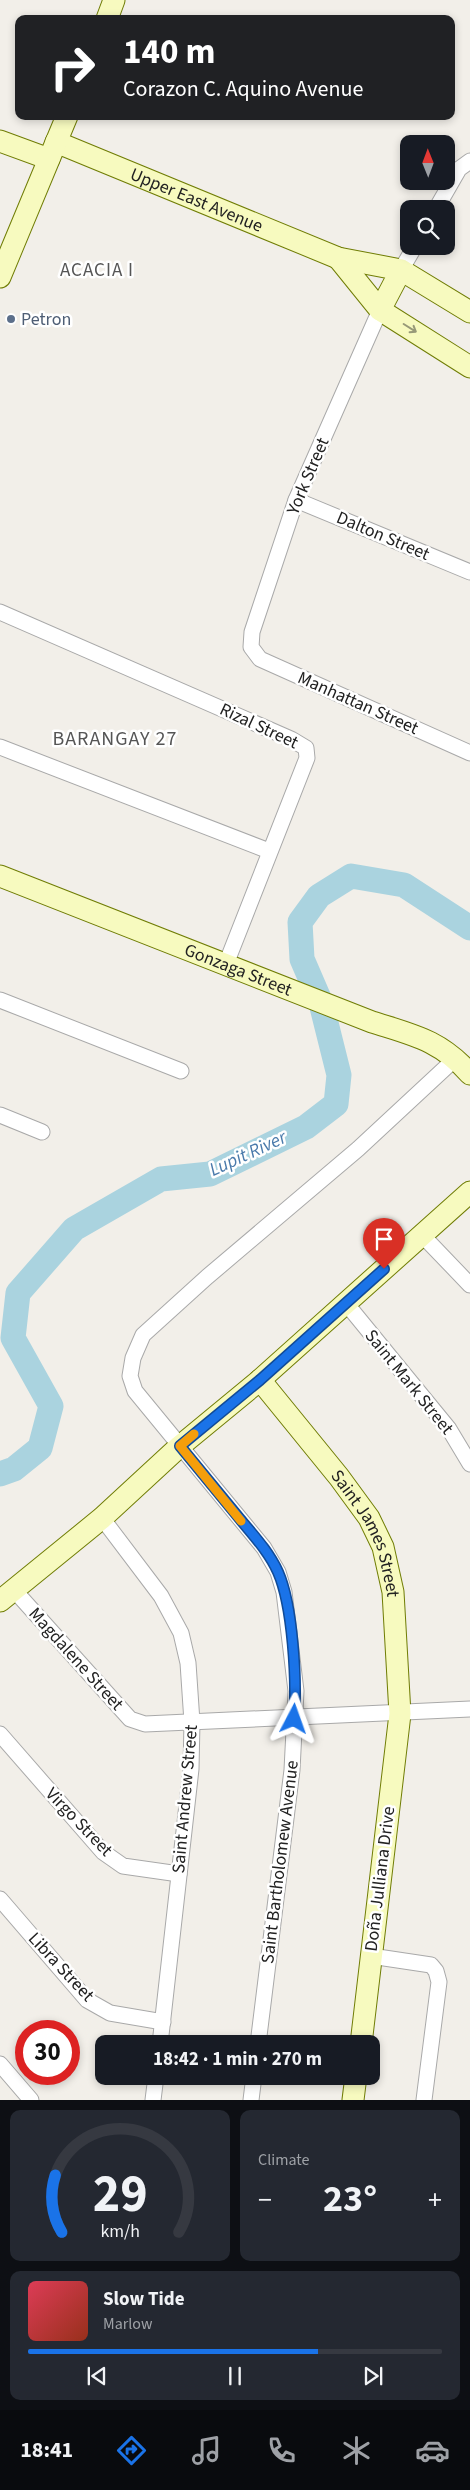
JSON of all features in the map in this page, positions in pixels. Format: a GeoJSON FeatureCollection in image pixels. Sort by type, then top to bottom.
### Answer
{"type":"FeatureCollection","features":[{"type":"Feature","properties":{"kind":"street"},"geometry":{"type":"LineString","coordinates":[[108,15],[114,0]]}},
{"type":"Feature","properties":{"kind":"street"},"geometry":{"type":"LineString","coordinates":[[0,277],[65,120]]}},
{"type":"Feature","properties":{"kind":"street","name":"Upper East Avenue"},"geometry":{"type":"LineString","coordinates":[[0,141],[53,150],[338,258],[401,270],[470,312]]}},
{"type":"Feature","properties":{"kind":"street"},"geometry":{"type":"LineString","coordinates":[[441,200],[459,169],[470,161]]}},
{"type":"Feature","properties":{"kind":"street"},"geometry":{"type":"LineString","coordinates":[[380,310],[409,255]]}},
{"type":"Feature","properties":{"kind":"street","name":"Upper East Avenue"},"geometry":{"type":"LineString","coordinates":[[338,258],[380,310],[470,367]]}},
{"type":"Feature","properties":{"kind":"street","name":"York Street"},"geometry":{"type":"LineString","coordinates":[[251,647],[252,632],[296,500],[380,310]]}},
{"type":"Feature","properties":{"kind":"street","name":"Dalton Street"},"geometry":{"type":"LineString","coordinates":[[296,500],[470,572]]}},
{"type":"Feature","properties":{"kind":"street","name":"Rizal Street"},"geometry":{"type":"LineString","coordinates":[[0,612],[291,739],[306,748],[307,758],[226,964]]}},
{"type":"Feature","properties":{"kind":"street","name":"Manhattan Street"},"geometry":{"type":"LineString","coordinates":[[251,647],[260,659],[470,753]]}},
{"type":"Feature","properties":{"kind":"street"},"geometry":{"type":"LineString","coordinates":[[0,747],[269,851]]}},
{"type":"Feature","properties":{"kind":"street","name":"Gonzaga Street"},"geometry":{"type":"LineString","coordinates":[[0,876],[372,1022],[420,1037],[456,1058],[470,1074]]}},
{"type":"Feature","properties":{"kind":"street"},"geometry":{"type":"LineString","coordinates":[[0,1000],[182,1071]]}},
{"type":"Feature","properties":{"kind":"street","name":"Saint Bartholomew Avenue"},"geometry":{"type":"LineString","coordinates":[[259,2035],[292,1770],[296,1691],[284,1592],[278,1572],[264,1548],[135,1391],[130,1376],[133,1358],[143,1335],[206,1277],[358,1149],[456,1058]]}},
{"type":"Feature","properties":{"kind":"street"},"geometry":{"type":"LineString","coordinates":[[0,1115],[42,1132]]}},
{"type":"Feature","properties":{"kind":"street"},"geometry":{"type":"LineString","coordinates":[[7,1596],[102,1518],[180,1446],[260,1380],[470,1192]]}},
{"type":"Feature","properties":{"kind":"street"},"geometry":{"type":"LineString","coordinates":[[422,1235],[470,1286]]}},
{"type":"Feature","properties":{"kind":"street","name":"Saint Mark Street"},"geometry":{"type":"LineString","coordinates":[[345,1302],[449,1429],[470,1464]]}},
{"type":"Feature","properties":{"kind":"street","name":"Saint James Street"},"geometry":{"type":"LineString","coordinates":[[260,1380],[349,1490],[369,1518],[383,1547],[393,1592],[400,1714]]}},
{"type":"Feature","properties":{"kind":"street","name":"Saint Andrew Street"},"geometry":{"type":"LineString","coordinates":[[102,1518],[161,1596],[181,1633],[188,1664],[192,1722],[191,1768],[161,2035]]}},
{"type":"Feature","properties":{"kind":"street","name":"Magdalene Street"},"geometry":{"type":"LineString","coordinates":[[7,1596],[130,1719],[145,1724],[161,1725],[470,1710]]}},
{"type":"Feature","properties":{"kind":"street","name":"Doña Julliana Drive"},"geometry":{"type":"LineString","coordinates":[[361,2035],[400,1714]]}},
{"type":"Feature","properties":{"kind":"street","name":"Virgo Street"},"geometry":{"type":"LineString","coordinates":[[0,1734],[102,1852],[123,1866],[179,1874]]}},
{"type":"Feature","properties":{"kind":"street","name":"Libra Street"},"geometry":{"type":"LineString","coordinates":[[0,1899],[87,2000],[110,2013],[163,2022]]}},
{"type":"Feature","properties":{"kind":"street"},"geometry":{"type":"LineString","coordinates":[[371,1956],[431,1965],[436,1971],[439,1982],[424,2100]]}},
{"type":"Feature","properties":{"kind":"street"},"geometry":{"type":"LineString","coordinates":[[0,2064],[31,2100]]}},
{"type":"Feature","properties":{"kind":"street"},"geometry":{"type":"LineString","coordinates":[[153,2100],[155,2085]]}},
{"type":"Feature","properties":{"kind":"street"},"geometry":{"type":"LineString","coordinates":[[251,2100],[253,2085]]}},
{"type":"Feature","properties":{"kind":"street"},"geometry":{"type":"LineString","coordinates":[[354,2100],[355,2085]]}},
{"type":"Feature","properties":{"kind":"waterway","name":"Lupit River"},"geometry":{"type":"LineString","coordinates":[[0,1474],[14,1469],[40,1448],[51,1406],[13,1338],[18,1293],[74,1229],[161,1179],[210,1174],[306,1127],[336,1104],[339,1075],[321,1003],[302,959],[300,922],[319,896],[351,876],[404,885],[470,928]]}},
{"type":"Feature","properties":{"kind":"slow traffic"},"geometry":{"type":"LineString","coordinates":[[194,1434],[180,1446],[241,1521]]}},
{"type":"Feature","properties":{"kind":"place","name":"Petron"},"geometry":{"type":"Point","coordinates":[11,319]}},
{"type":"Feature","properties":{"kind":"district","name":"ACACIA I"},"geometry":{"type":"Point","coordinates":[97,270]}},
{"type":"Feature","properties":{"kind":"district","name":"BARANGAY 27"},"geometry":{"type":"Point","coordinates":[115,739]}},
{"type":"Feature","properties":{"kind":"route"},"geometry":{"type":"LineString","coordinates":[[294,1719],[296,1691],[292,1650],[284,1592],[278,1572],[264,1548],[180,1446],[260,1380],[384,1269]]}}]}
